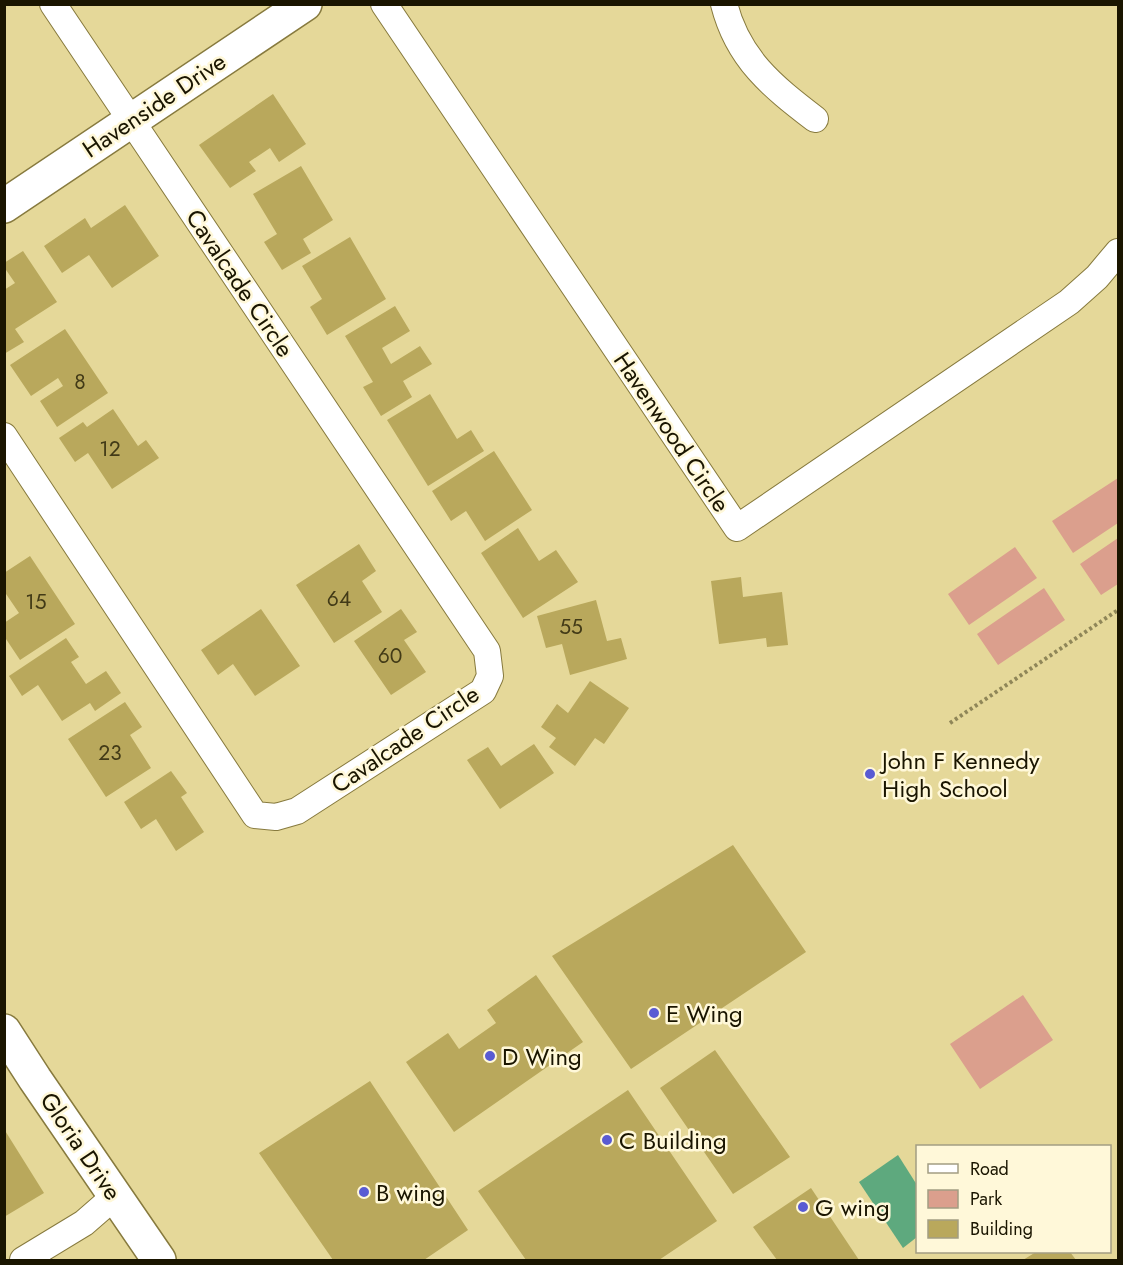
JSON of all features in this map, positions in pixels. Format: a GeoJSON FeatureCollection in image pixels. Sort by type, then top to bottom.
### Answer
{"type":"FeatureCollection","features":[{"type":"Feature","properties":{"kind":"street"},"geometry":{"type":"LineString","coordinates":[[53,4],[132,120]]}},
{"type":"Feature","properties":{"kind":"street","name":"Havenside Drive"},"geometry":{"type":"LineString","coordinates":[[4,206],[304,4]]}},
{"type":"Feature","properties":{"kind":"street","name":"Havenwood Circle"},"geometry":{"type":"LineString","coordinates":[[384,4],[737,528],[1069,302],[1097,277],[1119,252]]}},
{"type":"Feature","properties":{"kind":"street"},"geometry":{"type":"LineString","coordinates":[[724,4],[738,41],[755,67],[776,89],[815,118]]}},
{"type":"Feature","properties":{"kind":"street","name":"Cavalcade Circle"},"geometry":{"type":"LineString","coordinates":[[4,436],[255,815],[276,817],[297,811],[483,691],[490,676],[487,651],[132,120]]}},
{"type":"Feature","properties":{"kind":"street","name":"Gloria Drive"},"geometry":{"type":"LineString","coordinates":[[4,1031],[159,1260]]}},
{"type":"Feature","properties":{"kind":"street"},"geometry":{"type":"LineString","coordinates":[[23,1260],[84,1223],[115,1196]]}},
{"type":"Feature","properties":{"kind":"path"},"geometry":{"type":"LineString","coordinates":[[950,723],[1119,610]]}},
{"type":"Feature","properties":{"kind":"green space"},"geometry":{"type":"Polygon","coordinates":[[[1118,478],[1118,523],[1073,553],[1052,521],[1118,478]]]}},
{"type":"Feature","properties":{"kind":"green space"},"geometry":{"type":"Polygon","coordinates":[[[1118,538],[1118,584],[1101,595],[1080,564],[1118,538]]]}},
{"type":"Feature","properties":{"kind":"green space"},"geometry":{"type":"Polygon","coordinates":[[[1015,547],[1037,578],[969,625],[948,594],[1015,547]]]}},
{"type":"Feature","properties":{"kind":"green space"},"geometry":{"type":"Polygon","coordinates":[[[1044,588],[1065,620],[998,665],[977,634],[1044,588]]]}},
{"type":"Feature","properties":{"kind":"green space"},"geometry":{"type":"Polygon","coordinates":[[[1023,995],[1053,1040],[980,1089],[950,1044],[1023,995]]]}},
{"type":"Feature","properties":{"kind":"shaded area"},"geometry":{"type":"Polygon","coordinates":[[[898,1155],[916,1183],[916,1238],[903,1248],[859,1182],[898,1155]]]}},
{"type":"Feature","properties":{"kind":"building"},"geometry":{"type":"Polygon","coordinates":[[[273,94],[306,144],[279,162],[270,148],[249,162],[256,171],[230,188],[199,145],[273,94]]]}},
{"type":"Feature","properties":{"kind":"building"},"geometry":{"type":"Polygon","coordinates":[[[301,166],[333,220],[303,239],[311,253],[282,270],[264,242],[277,234],[253,194],[301,166]]]}},
{"type":"Feature","properties":{"kind":"building"},"geometry":{"type":"Polygon","coordinates":[[[125,205],[159,256],[112,288],[89,255],[62,273],[44,246],[85,218],[91,228],[125,205]]]}},
{"type":"Feature","properties":{"kind":"building"},"geometry":{"type":"Polygon","coordinates":[[[350,237],[386,299],[327,335],[310,307],[322,299],[302,266],[350,237]]]}},
{"type":"Feature","properties":{"kind":"building"},"geometry":{"type":"Polygon","coordinates":[[[23,251],[57,302],[15,329],[24,342],[4,354],[4,290],[15,283],[4,267],[4,263],[23,251]]]}},
{"type":"Feature","properties":{"kind":"building"},"geometry":{"type":"Polygon","coordinates":[[[395,306],[410,331],[382,348],[391,364],[420,346],[432,364],[403,381],[412,397],[381,416],[363,387],[373,382],[345,336],[395,306]]]}},
{"type":"Feature","properties":{"kind":"building"},"geometry":{"type":"Polygon","coordinates":[[[65,329],[108,393],[57,427],[40,401],[63,386],[58,378],[31,396],[10,365],[65,329]]]}},
{"type":"Feature","properties":{"kind":"building"},"geometry":{"type":"Polygon","coordinates":[[[430,394],[457,439],[471,430],[484,451],[428,486],[387,420],[430,394]]]}},
{"type":"Feature","properties":{"kind":"building"},"geometry":{"type":"Polygon","coordinates":[[[113,409],[138,446],[146,440],[159,458],[112,489],[88,453],[75,462],[59,438],[83,422],[87,427],[113,409]]]}},
{"type":"Feature","properties":{"kind":"building"},"geometry":{"type":"Polygon","coordinates":[[[494,451],[532,510],[485,541],[466,511],[451,521],[432,491],[494,451]]]}},
{"type":"Feature","properties":{"kind":"building"},"geometry":{"type":"Polygon","coordinates":[[[518,528],[539,561],[556,550],[578,582],[523,618],[481,553],[518,528]]]}},
{"type":"Feature","properties":{"kind":"building"},"geometry":{"type":"Polygon","coordinates":[[[359,544],[376,571],[362,581],[382,612],[334,643],[296,585],[359,544]]]}},
{"type":"Feature","properties":{"kind":"building"},"geometry":{"type":"Polygon","coordinates":[[[30,556],[75,624],[20,660],[4,636],[4,623],[19,613],[4,591],[4,573],[30,556]]]}},
{"type":"Feature","properties":{"kind":"building"},"geometry":{"type":"Polygon","coordinates":[[[741,577],[743,597],[782,592],[788,645],[767,647],[766,638],[719,644],[711,581],[741,577]]]}},
{"type":"Feature","properties":{"kind":"building"},"geometry":{"type":"Polygon","coordinates":[[[596,600],[607,641],[621,638],[627,659],[570,675],[562,644],[546,648],[537,616],[596,600]]]}},
{"type":"Feature","properties":{"kind":"building"},"geometry":{"type":"Polygon","coordinates":[[[261,609],[300,666],[255,696],[233,664],[218,675],[201,650],[261,609]]]}},
{"type":"Feature","properties":{"kind":"building"},"geometry":{"type":"Polygon","coordinates":[[[401,609],[417,632],[404,640],[426,672],[391,695],[354,641],[401,609]]]}},
{"type":"Feature","properties":{"kind":"building"},"geometry":{"type":"Polygon","coordinates":[[[66,638],[79,657],[71,662],[86,684],[106,671],[121,693],[95,711],[90,703],[62,721],[38,685],[22,696],[9,676],[66,638]]]}},
{"type":"Feature","properties":{"kind":"building"},"geometry":{"type":"Polygon","coordinates":[[[590,681],[629,708],[604,744],[595,738],[575,766],[549,747],[556,738],[541,727],[557,704],[568,713],[590,681]]]}},
{"type":"Feature","properties":{"kind":"building"},"geometry":{"type":"Polygon","coordinates":[[[125,702],[142,727],[130,735],[151,768],[106,797],[68,739],[125,702]]]}},
{"type":"Feature","properties":{"kind":"building"},"geometry":{"type":"Polygon","coordinates":[[[534,744],[554,773],[500,809],[467,760],[488,747],[501,766],[534,744]]]}},
{"type":"Feature","properties":{"kind":"building"},"geometry":{"type":"Polygon","coordinates":[[[171,771],[187,793],[181,797],[204,832],[176,851],[156,819],[141,829],[124,802],[171,771]]]}},
{"type":"Feature","properties":{"kind":"building","name":"E Wing"},"geometry":{"type":"Polygon","coordinates":[[[733,845],[806,952],[631,1069],[552,956],[733,845]]]}},
{"type":"Feature","properties":{"kind":"building","name":"D Wing"},"geometry":{"type":"Polygon","coordinates":[[[536,975],[583,1042],[454,1132],[406,1062],[448,1033],[459,1049],[496,1023],[487,1010],[536,975]]]}},
{"type":"Feature","properties":{"kind":"building"},"geometry":{"type":"Polygon","coordinates":[[[715,1050],[790,1157],[733,1194],[660,1088],[715,1050]]]}},
{"type":"Feature","properties":{"kind":"building","name":"B wing"},"geometry":{"type":"Polygon","coordinates":[[[370,1081],[468,1230],[424,1260],[333,1260],[259,1153],[370,1081]]]}},
{"type":"Feature","properties":{"kind":"building","name":"C Building"},"geometry":{"type":"Polygon","coordinates":[[[628,1090],[717,1221],[659,1260],[526,1260],[478,1191],[628,1090]]]}},
{"type":"Feature","properties":{"kind":"building"},"geometry":{"type":"Polygon","coordinates":[[[4,1129],[44,1193],[4,1217],[4,1129]]]}},
{"type":"Feature","properties":{"kind":"building","name":"G wing"},"geometry":{"type":"Polygon","coordinates":[[[811,1188],[859,1260],[777,1260],[753,1227],[811,1188]]]}},
{"type":"Feature","properties":{"kind":"building"},"geometry":{"type":"Polygon","coordinates":[[[1034,1253],[1071,1253],[1076,1260],[1023,1260],[1034,1253]]]}},
{"type":"Feature","properties":{"kind":"place","name":"John F Kennedy High School"},"geometry":{"type":"Point","coordinates":[870,774]}},
{"type":"Feature","properties":{"kind":"place","name":"E Wing"},"geometry":{"type":"Point","coordinates":[654,1013]}},
{"type":"Feature","properties":{"kind":"place","name":"D Wing"},"geometry":{"type":"Point","coordinates":[490,1056]}},
{"type":"Feature","properties":{"kind":"place","name":"C Building"},"geometry":{"type":"Point","coordinates":[607,1140]}},
{"type":"Feature","properties":{"kind":"place","name":"B wing"},"geometry":{"type":"Point","coordinates":[364,1192]}},
{"type":"Feature","properties":{"kind":"place","name":"G wing"},"geometry":{"type":"Point","coordinates":[803,1207]}}]}
